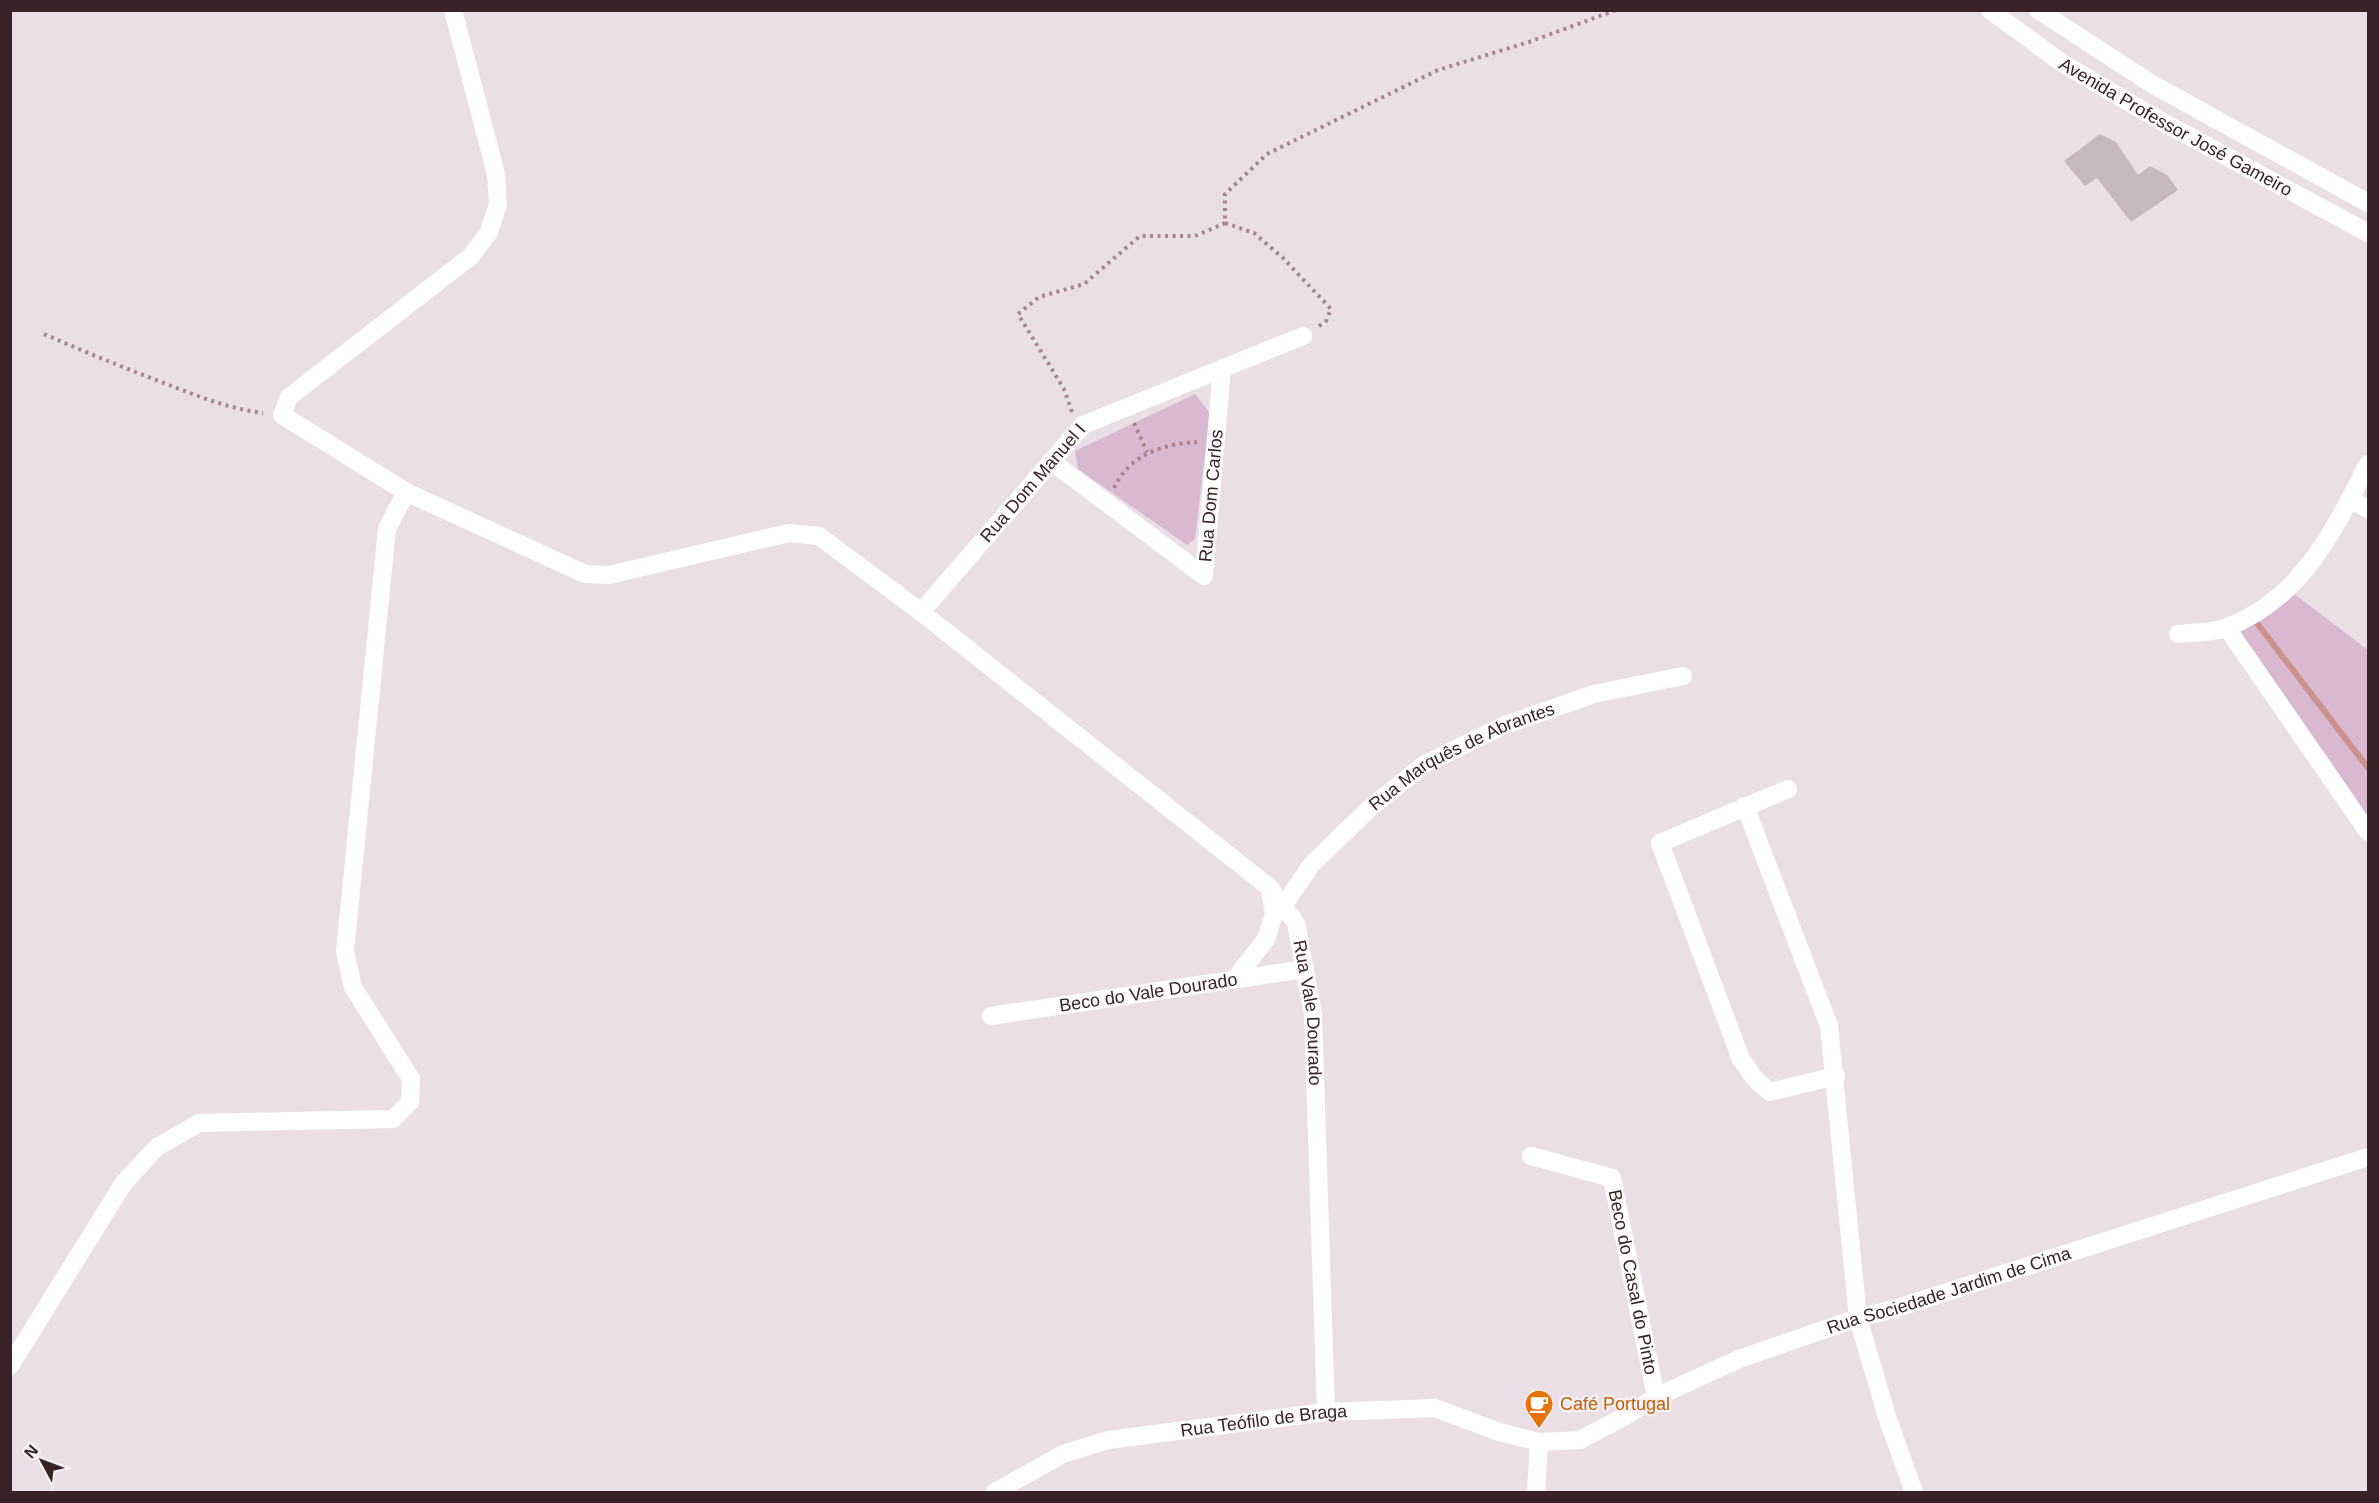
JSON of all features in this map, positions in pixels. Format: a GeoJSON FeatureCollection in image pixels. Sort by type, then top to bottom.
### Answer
{"type":"FeatureCollection","features":[{"type":"Feature","properties":{"kind":"street"},"geometry":{"type":"LineString","coordinates":[[282,416],[289,397],[470,257],[488,234],[498,205],[496,174],[453,10]]}},
{"type":"Feature","properties":{"kind":"street","name":"Avenida Professor José Gameiro"},"geometry":{"type":"LineString","coordinates":[[1990,10],[2062,63],[2159,120],[2368,233]]}},
{"type":"Feature","properties":{"kind":"street","name":"Avenida Professor José Gameiro"},"geometry":{"type":"LineString","coordinates":[[2038,10],[2152,84],[2368,203]]}},
{"type":"Feature","properties":{"kind":"street","name":"Rua Dom Manuel I"},"geometry":{"type":"LineString","coordinates":[[921,612],[1083,425],[1303,336]]}},
{"type":"Feature","properties":{"kind":"street","name":"Rua Dom Carlos"},"geometry":{"type":"LineString","coordinates":[[1051,461],[1204,576],[1222,369]]}},
{"type":"Feature","properties":{"kind":"street","name":"Rua Vale Dourado"},"geometry":{"type":"LineString","coordinates":[[282,416],[406,492],[585,574],[609,575],[789,533],[819,536],[921,612],[1270,888],[1296,923],[1313,1014],[1326,1412]]}},
{"type":"Feature","properties":{"kind":"street"},"geometry":{"type":"LineString","coordinates":[[2178,634],[2227,628],[2289,590],[2320,554],[2368,464]]}},
{"type":"Feature","properties":{"kind":"street"},"geometry":{"type":"LineString","coordinates":[[10,1366],[123,1184],[158,1148],[199,1123],[393,1119],[410,1102],[411,1079],[353,987],[345,951],[387,529],[406,492]]}},
{"type":"Feature","properties":{"kind":"street"},"geometry":{"type":"LineString","coordinates":[[2350,500],[2368,509]]}},
{"type":"Feature","properties":{"kind":"street"},"geometry":{"type":"LineString","coordinates":[[2227,628],[2368,832]]}},
{"type":"Feature","properties":{"kind":"street","name":"Rua Marquês de Abrantes"},"geometry":{"type":"LineString","coordinates":[[1283,906],[1312,864],[1370,808],[1425,764],[1505,725],[1594,694],[1683,676]]}},
{"type":"Feature","properties":{"kind":"street"},"geometry":{"type":"LineString","coordinates":[[1788,789],[1660,843],[1741,1059],[1755,1079],[1770,1092],[1836,1076]]}},
{"type":"Feature","properties":{"kind":"street"},"geometry":{"type":"LineString","coordinates":[[1745,806],[1829,1026],[1836,1076],[1858,1318],[1887,1417],[1914,1492]]}},
{"type":"Feature","properties":{"kind":"street"},"geometry":{"type":"LineString","coordinates":[[1235,979],[1266,939],[1274,914],[1270,888]]}},
{"type":"Feature","properties":{"kind":"street","name":"Beco do Vale Dourado"},"geometry":{"type":"LineString","coordinates":[[991,1016],[1305,969]]}},
{"type":"Feature","properties":{"kind":"street","name":"Beco do Casal do Pinto"},"geometry":{"type":"LineString","coordinates":[[1532,1156],[1612,1178],[1656,1397]]}},
{"type":"Feature","properties":{"kind":"street","name":"Rua Sociedade Jardim de Cima"},"geometry":{"type":"LineString","coordinates":[[1539,1442],[1580,1440],[1656,1397],[1739,1359],[1858,1318],[1894,1309],[2368,1157]]}},
{"type":"Feature","properties":{"kind":"street","name":"Rua Teófilo de Braga"},"geometry":{"type":"LineString","coordinates":[[995,1492],[1063,1454],[1108,1440],[1326,1412],[1435,1408],[1499,1432],[1539,1442]]}},
{"type":"Feature","properties":{"kind":"street"},"geometry":{"type":"LineString","coordinates":[[1536,1492],[1539,1442]]}},
{"type":"Feature","properties":{"kind":"path"},"geometry":{"type":"LineString","coordinates":[[1225,223],[1225,194],[1267,154],[1438,70],[1529,42],[1616,10]]}},
{"type":"Feature","properties":{"kind":"path"},"geometry":{"type":"LineString","coordinates":[[1079,429],[1064,389],[1018,314],[1039,297],[1084,284],[1140,236],[1195,236],[1225,223],[1254,233],[1283,258],[1331,309],[1326,321],[1303,336]]}},
{"type":"Feature","properties":{"kind":"path"},"geometry":{"type":"LineString","coordinates":[[44,334],[107,362],[193,394],[244,411],[282,416]]}},
{"type":"Feature","properties":{"kind":"path"},"geometry":{"type":"LineString","coordinates":[[1133,422],[1147,452]]}},
{"type":"Feature","properties":{"kind":"path"},"geometry":{"type":"LineString","coordinates":[[1112,493],[1129,465],[1147,452],[1165,445],[1207,441]]}},
{"type":"Feature","properties":{"kind":"shaded area"},"geometry":{"type":"Polygon","coordinates":[[[1195,394],[1210,413],[1195,539],[1187,545],[1078,469],[1075,451],[1195,394]]]}},
{"type":"Feature","properties":{"kind":"shaded area"},"geometry":{"type":"Polygon","coordinates":[[[2289,590],[2368,650],[2368,833],[2227,628],[2289,590]]]}},
{"type":"Feature","properties":{"kind":"building"},"geometry":{"type":"Polygon","coordinates":[[[2100,134],[2116,142],[2138,175],[2150,166],[2167,175],[2178,190],[2131,222],[2097,178],[2085,186],[2064,161],[2100,134]]]}},
{"type":"Feature","properties":{"kind":"waterway"},"geometry":{"type":"LineString","coordinates":[[2253,618],[2368,768]]}},
{"type":"Feature","properties":{"kind":"place","name":"Café Portugal"},"geometry":{"type":"Point","coordinates":[1539,1430]}}]}
